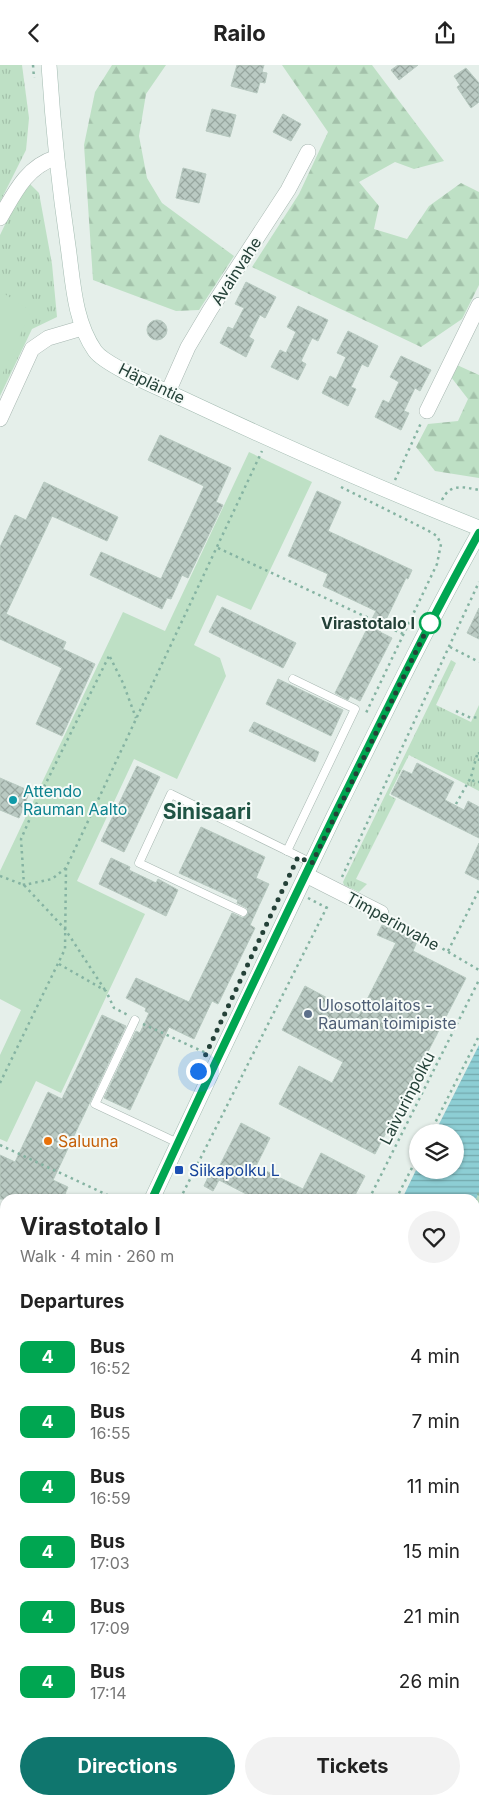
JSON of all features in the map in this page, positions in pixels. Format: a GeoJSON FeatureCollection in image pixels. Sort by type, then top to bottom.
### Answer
{"type":"FeatureCollection","features":[{"type":"Feature","properties":{"kind":"street","name":"Häpläntie"},"geometry":{"type":"LineString","coordinates":[[49,65],[55,158],[74,291],[82,328],[96,353],[116,366],[168,392],[268,438],[390,492],[479,528]]}},
{"type":"Feature","properties":{"kind":"street","name":"Avainvahe"},"geometry":{"type":"LineString","coordinates":[[168,392],[188,347],[283,197],[308,152]]}},
{"type":"Feature","properties":{"kind":"street"},"geometry":{"type":"LineString","coordinates":[[0,219],[21,181],[43,162],[55,158]]}},
{"type":"Feature","properties":{"kind":"street"},"geometry":{"type":"LineString","coordinates":[[427,411],[479,305]]}},
{"type":"Feature","properties":{"kind":"street"},"geometry":{"type":"LineString","coordinates":[[0,419],[32,349],[48,338],[82,328]]}},
{"type":"Feature","properties":{"kind":"street"},"geometry":{"type":"LineString","coordinates":[[154,1194],[309,869],[421,641],[479,533]]}},
{"type":"Feature","properties":{"kind":"street","name":"Timperinvahe"},"geometry":{"type":"LineString","coordinates":[[309,869],[336,890],[381,913]]}},
{"type":"Feature","properties":{"kind":"lane"},"geometry":{"type":"LineString","coordinates":[[287,851],[355,709],[292,679]]}},
{"type":"Feature","properties":{"kind":"lane"},"geometry":{"type":"LineString","coordinates":[[243,912],[139,863],[170,794],[287,851],[309,869]]}},
{"type":"Feature","properties":{"kind":"lane"},"geometry":{"type":"LineString","coordinates":[[135,1020],[96,1103],[178,1143]]}},
{"type":"Feature","properties":{"kind":"path"},"geometry":{"type":"LineString","coordinates":[[390,492],[427,411]]}},
{"type":"Feature","properties":{"kind":"path"},"geometry":{"type":"LineString","coordinates":[[0,1083],[65,949],[66,868],[218,548],[268,438]]}},
{"type":"Feature","properties":{"kind":"path"},"geometry":{"type":"LineString","coordinates":[[332,483],[427,530],[437,536],[441,544],[437,564],[365,714]]}},
{"type":"Feature","properties":{"kind":"path"},"geometry":{"type":"LineString","coordinates":[[218,548],[403,634]]}},
{"type":"Feature","properties":{"kind":"path"},"geometry":{"type":"LineString","coordinates":[[183,1194],[336,890],[479,582]]}},
{"type":"Feature","properties":{"kind":"path"},"geometry":{"type":"LineString","coordinates":[[450,647],[479,662]]}},
{"type":"Feature","properties":{"kind":"path"},"geometry":{"type":"LineString","coordinates":[[24,885],[21,839],[42,791],[109,656],[123,683],[137,719]]}},
{"type":"Feature","properties":{"kind":"path"},"geometry":{"type":"LineString","coordinates":[[456,711],[471,718],[479,717]]}},
{"type":"Feature","properties":{"kind":"path"},"geometry":{"type":"LineString","coordinates":[[478,754],[479,763]]}},
{"type":"Feature","properties":{"kind":"path"},"geometry":{"type":"LineString","coordinates":[[456,804],[471,777],[478,754]]}},
{"type":"Feature","properties":{"kind":"path"},"geometry":{"type":"LineString","coordinates":[[471,777],[474,782],[479,782]]}},
{"type":"Feature","properties":{"kind":"path"},"geometry":{"type":"LineString","coordinates":[[24,885],[52,879],[66,868]]}},
{"type":"Feature","properties":{"kind":"path"},"geometry":{"type":"LineString","coordinates":[[0,876],[24,885],[65,929],[106,991]]}},
{"type":"Feature","properties":{"kind":"path"},"geometry":{"type":"LineString","coordinates":[[448,951],[479,890]]}},
{"type":"Feature","properties":{"kind":"path","name":"Timperinvahe"},"geometry":{"type":"LineString","coordinates":[[381,913],[479,970]]}},
{"type":"Feature","properties":{"kind":"path","name":"Laivurinpolku"},"geometry":{"type":"LineString","coordinates":[[372,1194],[479,980]]}},
{"type":"Feature","properties":{"kind":"path"},"geometry":{"type":"LineString","coordinates":[[434,1124],[479,1035]]}},
{"type":"Feature","properties":{"kind":"path"},"geometry":{"type":"LineString","coordinates":[[206,1053],[210,1045]]}},
{"type":"Feature","properties":{"kind":"path"},"geometry":{"type":"LineString","coordinates":[[0,1145],[105,1194]]}},
{"type":"Feature","properties":{"kind":"path"},"geometry":{"type":"LineString","coordinates":[[399,1194],[409,1174]]}},
{"type":"Feature","properties":{"kind":"green space"},"geometry":{"type":"Polygon","coordinates":[[[0,65],[22,65],[29,118],[26,150],[0,202],[0,65]]]}},
{"type":"Feature","properties":{"kind":"green space"},"geometry":{"type":"Polygon","coordinates":[[[112,65],[166,65],[146,94],[139,136],[147,178],[162,203],[234,256],[199,310],[176,311],[93,280],[84,145],[95,92],[112,65]]]}},
{"type":"Feature","properties":{"kind":"green space"},"geometry":{"type":"Polygon","coordinates":[[[282,65],[372,65],[444,161],[414,169],[395,162],[359,182],[379,206],[374,229],[407,239],[429,206],[461,183],[479,192],[479,285],[462,319],[421,347],[252,267],[299,194],[328,132],[282,65]]]}},
{"type":"Feature","properties":{"kind":"green space"},"geometry":{"type":"Polygon","coordinates":[[[30,184],[39,193],[52,264],[57,317],[32,329],[0,396],[0,235],[13,208],[30,184]]]}},
{"type":"Feature","properties":{"kind":"green space"},"geometry":{"type":"Polygon","coordinates":[[[0,291],[31,311],[0,379],[0,291]]]}},
{"type":"Feature","properties":{"kind":"green space"},"geometry":{"type":"Polygon","coordinates":[[[457,365],[479,375],[479,478],[435,471],[416,447],[428,424],[458,421],[468,399],[451,377],[457,365]]]}},
{"type":"Feature","properties":{"kind":"green space"},"geometry":{"type":"Polygon","coordinates":[[[249,452],[312,482],[251,610],[217,595],[194,645],[220,658],[226,676],[177,779],[134,759],[77,881],[145,914],[61,1093],[36,1081],[7,1142],[0,1139],[0,1055],[21,1010],[0,999],[0,871],[123,612],[165,631],[249,452]]]}},
{"type":"Feature","properties":{"kind":"green space"},"geometry":{"type":"Polygon","coordinates":[[[451,660],[456,663],[436,705],[471,722],[479,705],[479,791],[409,755],[389,795],[396,799],[356,879],[367,884],[359,892],[344,885],[343,882],[451,660]]]}},
{"type":"Feature","properties":{"kind":"water"},"geometry":{"type":"Polygon","coordinates":[[[479,1045],[478,1194],[404,1194],[412,1179],[464,1179],[464,1124],[439,1124],[479,1045]]]}},
{"type":"Feature","properties":{"kind":"building"},"geometry":{"type":"Polygon","coordinates":[[[237,65],[264,65],[262,72],[267,73],[265,83],[260,82],[257,93],[231,86],[237,65]]]}},
{"type":"Feature","properties":{"kind":"building"},"geometry":{"type":"Polygon","coordinates":[[[398,65],[418,65],[399,80],[391,70],[398,65]]]}},
{"type":"Feature","properties":{"kind":"building"},"geometry":{"type":"Polygon","coordinates":[[[466,68],[479,83],[479,102],[471,108],[457,87],[460,85],[454,76],[466,68]]]}},
{"type":"Feature","properties":{"kind":"building"},"geometry":{"type":"Polygon","coordinates":[[[212,109],[236,115],[230,137],[206,131],[212,109]]]}},
{"type":"Feature","properties":{"kind":"building"},"geometry":{"type":"Polygon","coordinates":[[[283,114],[301,124],[291,141],[273,132],[283,114]]]}},
{"type":"Feature","properties":{"kind":"building"},"geometry":{"type":"Polygon","coordinates":[[[183,168],[206,174],[199,203],[176,198],[183,168]]]}},
{"type":"Feature","properties":{"kind":"building"},"geometry":{"type":"Polygon","coordinates":[[[246,282],[276,297],[265,318],[260,315],[249,337],[254,340],[246,357],[220,343],[228,327],[233,329],[244,308],[235,304],[246,282]]]}},
{"type":"Feature","properties":{"kind":"building"},"geometry":{"type":"Polygon","coordinates":[[[298,306],[328,320],[318,341],[312,338],[301,361],[306,364],[298,380],[271,367],[280,350],[286,353],[296,332],[287,327],[298,306]]]}},
{"type":"Feature","properties":{"kind":"building"},"geometry":{"type":"Polygon","coordinates":[[[157,320],[164,323],[167,330],[164,337],[157,340],[150,337],[147,330],[150,323],[157,320]]]}},
{"type":"Feature","properties":{"kind":"building"},"geometry":{"type":"Polygon","coordinates":[[[348,331],[378,346],[368,367],[362,364],[351,387],[356,389],[348,406],[322,393],[330,376],[336,379],[346,357],[337,353],[348,331]]]}},
{"type":"Feature","properties":{"kind":"building"},"geometry":{"type":"Polygon","coordinates":[[[401,356],[431,370],[420,391],[415,388],[404,411],[409,413],[401,430],[375,417],[383,400],[389,403],[399,382],[390,377],[401,356]]]}},
{"type":"Feature","properties":{"kind":"building"},"geometry":{"type":"Polygon","coordinates":[[[160,435],[231,468],[216,502],[223,505],[188,578],[182,575],[171,599],[167,598],[162,609],[90,575],[101,552],[161,579],[204,486],[148,460],[160,435]]]}},
{"type":"Feature","properties":{"kind":"building"},"geometry":{"type":"Polygon","coordinates":[[[44,482],[118,517],[107,541],[52,516],[6,614],[66,642],[63,649],[95,664],[62,736],[36,724],[62,668],[0,639],[0,547],[15,515],[26,520],[44,482]]]}},
{"type":"Feature","properties":{"kind":"building"},"geometry":{"type":"Polygon","coordinates":[[[317,491],[341,502],[328,531],[412,570],[408,579],[406,578],[380,632],[392,638],[360,701],[350,696],[348,700],[335,693],[376,611],[323,586],[328,574],[288,556],[317,491]]]}},
{"type":"Feature","properties":{"kind":"building"},"geometry":{"type":"Polygon","coordinates":[[[222,607],[296,643],[283,668],[209,632],[222,607]]]}},
{"type":"Feature","properties":{"kind":"building"},"geometry":{"type":"Polygon","coordinates":[[[479,608],[479,639],[467,633],[479,608]]]}},
{"type":"Feature","properties":{"kind":"building"},"geometry":{"type":"Polygon","coordinates":[[[278,679],[343,710],[331,736],[266,704],[278,679]]]}},
{"type":"Feature","properties":{"kind":"building"},"geometry":{"type":"Polygon","coordinates":[[[254,722],[319,752],[315,762],[249,731],[254,722]]]}},
{"type":"Feature","properties":{"kind":"building"},"geometry":{"type":"Polygon","coordinates":[[[417,763],[454,782],[445,800],[464,810],[468,801],[479,807],[479,838],[391,794],[403,770],[412,774],[417,763]]]}},
{"type":"Feature","properties":{"kind":"building"},"geometry":{"type":"Polygon","coordinates":[[[137,766],[160,777],[124,852],[101,841],[137,766]]]}},
{"type":"Feature","properties":{"kind":"building","name":"Attendo Rauman Aalto"},"geometry":{"type":"Polygon","coordinates":[[[0,778],[30,791],[19,818],[0,810],[0,778]]]}},
{"type":"Feature","properties":{"kind":"building"},"geometry":{"type":"Polygon","coordinates":[[[201,827],[265,857],[256,878],[269,884],[250,925],[255,928],[218,1004],[212,1001],[194,1039],[169,1027],[130,1110],[104,1098],[136,1031],[140,1033],[149,1013],[145,1011],[146,1008],[126,998],[136,978],[189,1002],[232,913],[243,918],[248,914],[247,908],[237,903],[238,900],[179,873],[201,827]]]}},
{"type":"Feature","properties":{"kind":"building"},"geometry":{"type":"Polygon","coordinates":[[[479,843],[479,880],[465,873],[479,843]]]}},
{"type":"Feature","properties":{"kind":"building"},"geometry":{"type":"Polygon","coordinates":[[[111,858],[130,867],[129,870],[156,883],[158,879],[178,890],[166,916],[99,884],[111,858]]]}},
{"type":"Feature","properties":{"kind":"building"},"geometry":{"type":"Polygon","coordinates":[[[382,925],[418,939],[413,951],[466,978],[375,1154],[279,1104],[299,1066],[332,1083],[343,1062],[282,1030],[305,986],[359,1015],[396,943],[377,935],[382,925]]]}},
{"type":"Feature","properties":{"kind":"building"},"geometry":{"type":"Polygon","coordinates":[[[102,1015],[126,1026],[53,1180],[68,1187],[65,1194],[0,1194],[0,1155],[15,1162],[48,1092],[62,1099],[102,1015]]]}},
{"type":"Feature","properties":{"kind":"building"},"geometry":{"type":"Polygon","coordinates":[[[241,1123],[270,1138],[256,1166],[303,1189],[321,1153],[365,1176],[356,1194],[246,1194],[219,1180],[213,1191],[204,1186],[210,1173],[215,1175],[241,1123]]]}},
{"type":"Feature","properties":{"kind":"bus line","name":"4"},"geometry":{"type":"LineString","coordinates":[[154,1194],[266,955],[421,641],[479,533]]}},
{"type":"Feature","properties":{"kind":"place","name":"Virastotalo I"},"geometry":{"type":"Point","coordinates":[430,623]}},
{"type":"Feature","properties":{"kind":"place","name":"Attendo Rauman Aalto"},"geometry":{"type":"Point","coordinates":[13,800]}},
{"type":"Feature","properties":{"kind":"place","name":"Ulosottolaitos - Rauman toimipiste"},"geometry":{"type":"Point","coordinates":[308,1014]}},
{"type":"Feature","properties":{"kind":"place","name":"Saluuna"},"geometry":{"type":"Point","coordinates":[48,1141]}},
{"type":"Feature","properties":{"kind":"place","name":"Siikapolku L"},"geometry":{"type":"Point","coordinates":[179,1170]}},
{"type":"Feature","properties":{"kind":"district","name":"Sinisaari"},"geometry":{"type":"Point","coordinates":[207,811]}},
{"type":"Feature","properties":{"kind":"route"},"geometry":{"type":"LineString","coordinates":[[198,1071],[298,857],[312,863],[432,619],[430,623]]}}]}
